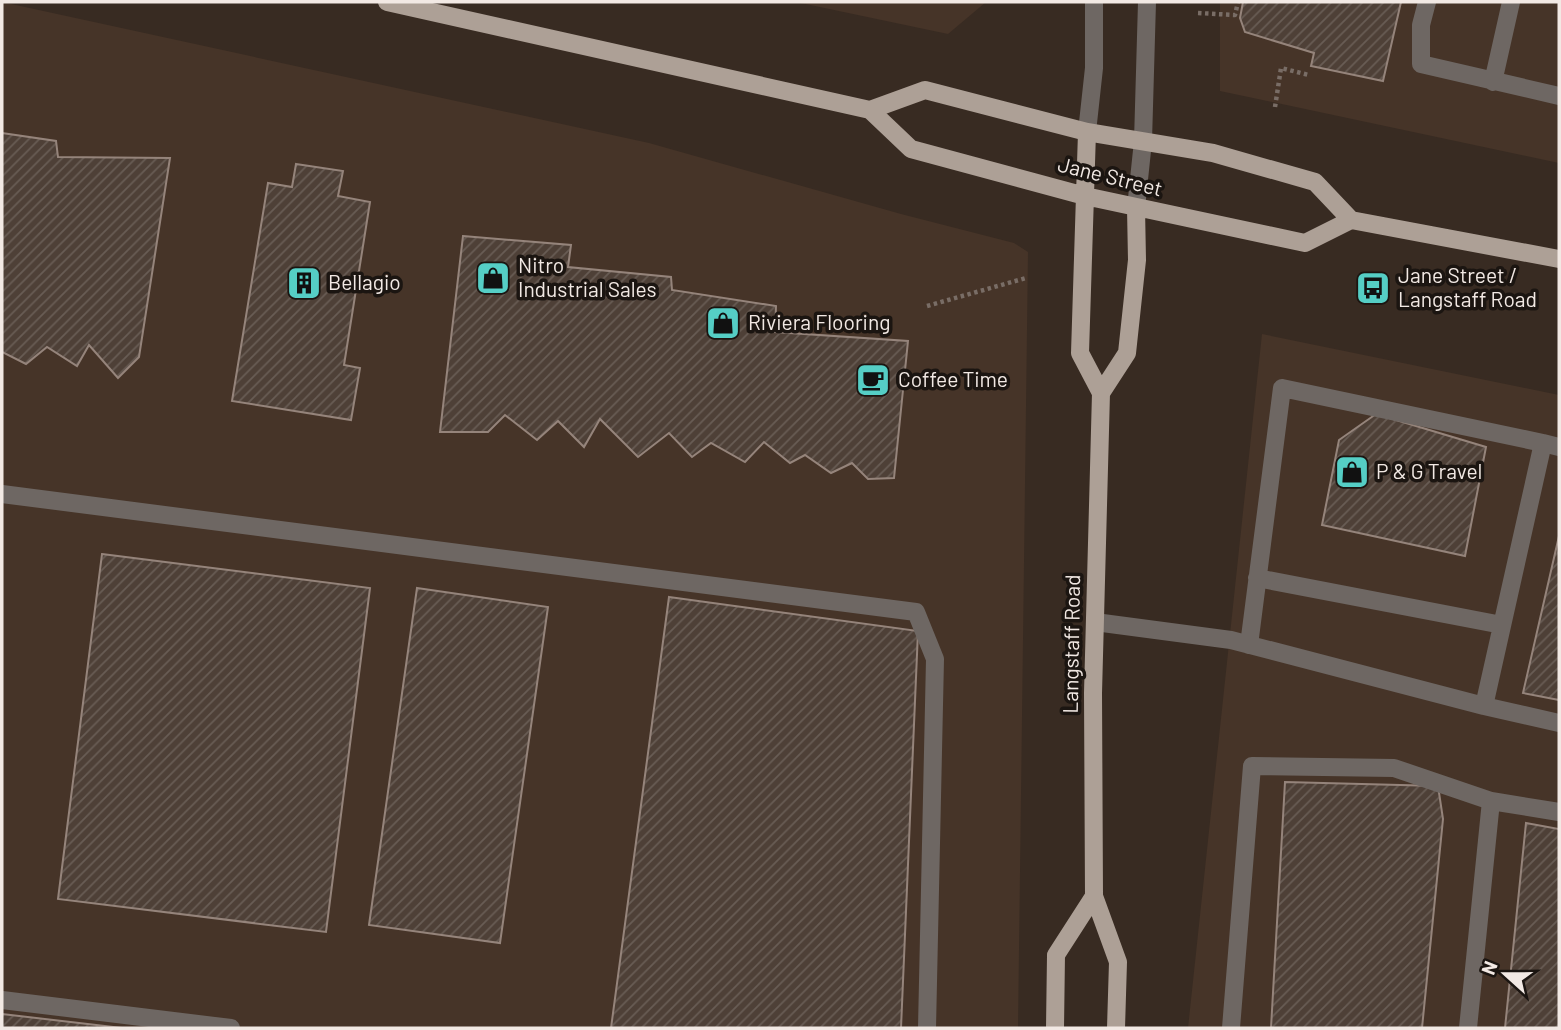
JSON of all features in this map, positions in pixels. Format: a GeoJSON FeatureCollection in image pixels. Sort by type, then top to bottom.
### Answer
{"type":"FeatureCollection","features":[{"type":"Feature","properties":{"kind":"main road"},"geometry":{"type":"LineString","coordinates":[[387,2],[443,8],[870,110]]}},
{"type":"Feature","properties":{"kind":"main road","name":"Jane Street"},"geometry":{"type":"LineString","coordinates":[[925,90],[1087,132],[1213,153],[1315,182],[1351,220],[1305,243],[1085,197],[911,149],[870,110],[925,90]]}},
{"type":"Feature","properties":{"kind":"main road","name":"Langstaff Road"},"geometry":{"type":"LineString","coordinates":[[1087,132],[1080,353],[1101,393],[1092,792],[1094,896],[1118,962],[1116,1028]]}},
{"type":"Feature","properties":{"kind":"main road"},"geometry":{"type":"LineString","coordinates":[[1101,393],[1127,353],[1137,260],[1136,208]]}},
{"type":"Feature","properties":{"kind":"main road"},"geometry":{"type":"LineString","coordinates":[[1351,220],[1559,259]]}},
{"type":"Feature","properties":{"kind":"main road"},"geometry":{"type":"LineString","coordinates":[[1055,1028],[1056,956],[1094,896]]}},
{"type":"Feature","properties":{"kind":"street","name":"Langstaff Road"},"geometry":{"type":"LineString","coordinates":[[1087,132],[1094,68],[1094,2]]}},
{"type":"Feature","properties":{"kind":"street"},"geometry":{"type":"LineString","coordinates":[[1136,208],[1143,141],[1147,2]]}},
{"type":"Feature","properties":{"kind":"street"},"geometry":{"type":"LineString","coordinates":[[1427,2],[1422,25],[1421,64],[1559,96]]}},
{"type":"Feature","properties":{"kind":"street"},"geometry":{"type":"LineString","coordinates":[[1493,82],[1511,2]]}},
{"type":"Feature","properties":{"kind":"street"},"geometry":{"type":"LineString","coordinates":[[1249,645],[1282,388],[1551,445],[1502,625],[1484,706]]}},
{"type":"Feature","properties":{"kind":"street"},"geometry":{"type":"LineString","coordinates":[[2,494],[916,612],[935,659],[927,1028]]}},
{"type":"Feature","properties":{"kind":"street"},"geometry":{"type":"LineString","coordinates":[[1257,578],[1502,625]]}},
{"type":"Feature","properties":{"kind":"street"},"geometry":{"type":"LineString","coordinates":[[1095,622],[1231,640],[1559,723]]}},
{"type":"Feature","properties":{"kind":"street"},"geometry":{"type":"LineString","coordinates":[[1231,1028],[1252,766],[1394,768],[1491,801],[1559,812]]}},
{"type":"Feature","properties":{"kind":"street"},"geometry":{"type":"LineString","coordinates":[[1468,1028],[1491,801]]}},
{"type":"Feature","properties":{"kind":"street"},"geometry":{"type":"LineString","coordinates":[[2,1000],[231,1028]]}},
{"type":"Feature","properties":{"kind":"path"},"geometry":{"type":"LineString","coordinates":[[1198,13],[1235,15],[1238,2]]}},
{"type":"Feature","properties":{"kind":"path"},"geometry":{"type":"LineString","coordinates":[[1275,107],[1281,68],[1309,75]]}},
{"type":"Feature","properties":{"kind":"path"},"geometry":{"type":"LineString","coordinates":[[927,306],[1026,278]]}},
{"type":"Feature","properties":{"kind":"shaded area"},"geometry":{"type":"Polygon","coordinates":[[[2,2],[649,143],[1014,243],[1028,252],[1018,1028],[2,1028],[2,2]]]}},
{"type":"Feature","properties":{"kind":"shaded area"},"geometry":{"type":"Polygon","coordinates":[[[796,2],[986,2],[948,34],[796,2]]]}},
{"type":"Feature","properties":{"kind":"shaded area"},"geometry":{"type":"Polygon","coordinates":[[[1220,2],[1559,2],[1559,163],[1220,91],[1220,2]]]}},
{"type":"Feature","properties":{"kind":"shaded area"},"geometry":{"type":"Polygon","coordinates":[[[1262,334],[1559,395],[1559,1028],[1188,1028],[1262,334]]]}},
{"type":"Feature","properties":{"kind":"building"},"geometry":{"type":"Polygon","coordinates":[[[1243,2],[1401,2],[1383,81],[1311,66],[1314,53],[1245,32],[1240,18],[1243,2]]]}},
{"type":"Feature","properties":{"kind":"building"},"geometry":{"type":"Polygon","coordinates":[[[2,133],[56,141],[58,157],[170,158],[139,357],[118,378],[89,345],[77,366],[47,347],[26,364],[2,352],[2,133]]]}},
{"type":"Feature","properties":{"kind":"building","name":"Bellagio"},"geometry":{"type":"Polygon","coordinates":[[[296,164],[343,171],[338,196],[370,202],[344,365],[360,368],[351,420],[232,401],[268,183],[292,187],[296,164]]]}},
{"type":"Feature","properties":{"kind":"building"},"geometry":{"type":"Polygon","coordinates":[[[463,236],[571,245],[568,267],[671,277],[672,290],[776,306],[775,332],[908,341],[894,478],[868,479],[852,463],[831,473],[805,455],[790,463],[764,442],[745,462],[711,443],[692,457],[669,433],[638,457],[600,419],[584,447],[558,421],[537,440],[505,415],[488,432],[440,432],[463,236]]]}},
{"type":"Feature","properties":{"kind":"building"},"geometry":{"type":"Polygon","coordinates":[[[1376,414],[1486,447],[1465,556],[1322,525],[1339,440],[1376,414]]]}},
{"type":"Feature","properties":{"kind":"building"},"geometry":{"type":"Polygon","coordinates":[[[1559,536],[1559,700],[1523,693],[1559,536]]]}},
{"type":"Feature","properties":{"kind":"building"},"geometry":{"type":"Polygon","coordinates":[[[102,554],[370,588],[326,932],[58,899],[102,554]]]}},
{"type":"Feature","properties":{"kind":"building"},"geometry":{"type":"Polygon","coordinates":[[[417,588],[548,607],[500,943],[369,925],[417,588]]]}},
{"type":"Feature","properties":{"kind":"building"},"geometry":{"type":"Polygon","coordinates":[[[669,597],[918,631],[901,1028],[611,1028],[669,597]]]}},
{"type":"Feature","properties":{"kind":"building"},"geometry":{"type":"Polygon","coordinates":[[[1285,782],[1438,786],[1443,819],[1422,1028],[1271,1028],[1285,782]]]}},
{"type":"Feature","properties":{"kind":"building"},"geometry":{"type":"Polygon","coordinates":[[[1526,823],[1559,829],[1559,1028],[1505,1028],[1526,823]]]}},
{"type":"Feature","properties":{"kind":"building"},"geometry":{"type":"Polygon","coordinates":[[[2,1014],[122,1028],[2,1028],[2,1014]]]}},
{"type":"Feature","properties":{"kind":"place","name":"Nitro Industrial Sales"},"geometry":{"type":"Point","coordinates":[493,278]}},
{"type":"Feature","properties":{"kind":"place","name":"Bellagio"},"geometry":{"type":"Point","coordinates":[304,283]}},
{"type":"Feature","properties":{"kind":"place","name":"Jane Street / Langstaff Road"},"geometry":{"type":"Point","coordinates":[1373,288]}},
{"type":"Feature","properties":{"kind":"place","name":"Riviera Flooring"},"geometry":{"type":"Point","coordinates":[723,323]}},
{"type":"Feature","properties":{"kind":"place","name":"Coffee Time"},"geometry":{"type":"Point","coordinates":[873,380]}},
{"type":"Feature","properties":{"kind":"place","name":"P & G Travel"},"geometry":{"type":"Point","coordinates":[1352,472]}}]}
